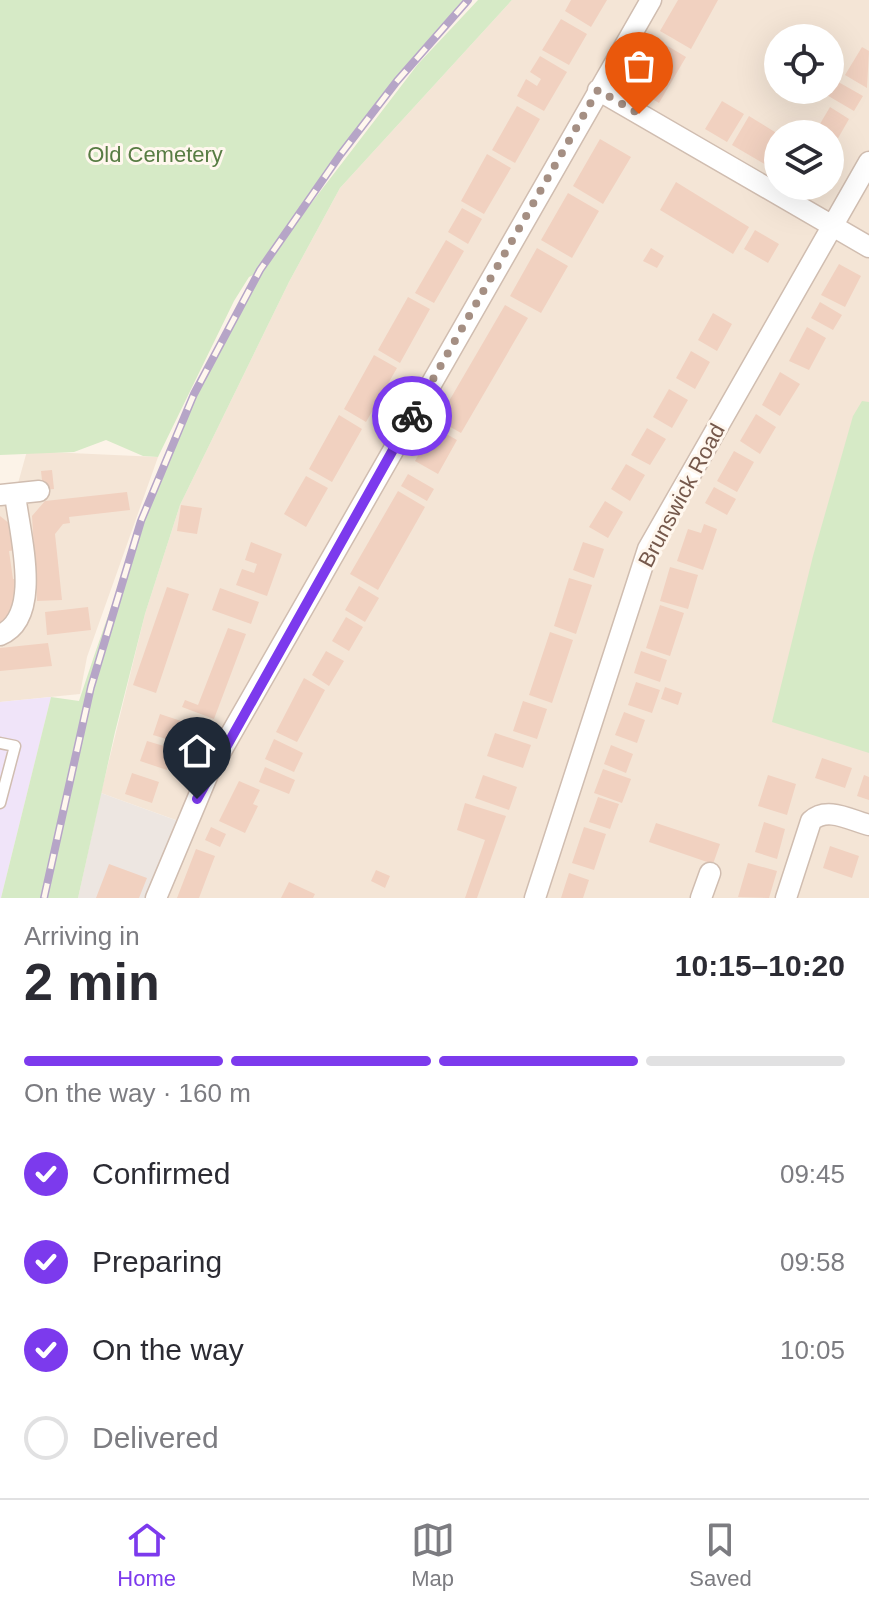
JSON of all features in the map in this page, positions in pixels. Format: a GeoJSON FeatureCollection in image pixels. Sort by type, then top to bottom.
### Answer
{"type":"FeatureCollection","features":[{"type":"Feature","properties":{"kind":"street"},"geometry":{"type":"LineString","coordinates":[[156,898],[185,823],[214,763],[651,0]]}},
{"type":"Feature","properties":{"kind":"street"},"geometry":{"type":"LineString","coordinates":[[598,90],[869,247]]}},
{"type":"Feature","properties":{"kind":"street","name":"Brunswick Road"},"geometry":{"type":"LineString","coordinates":[[535,898],[648,549],[869,162]]}},
{"type":"Feature","properties":{"kind":"street"},"geometry":{"type":"LineString","coordinates":[[0,635],[18,623],[26,598],[7,494],[39,491]]}},
{"type":"Feature","properties":{"kind":"street"},"geometry":{"type":"LineString","coordinates":[[786,898],[811,821],[817,815],[827,813],[869,825]]}},
{"type":"Feature","properties":{"kind":"street"},"geometry":{"type":"LineString","coordinates":[[701,898],[710,873]]}},
{"type":"Feature","properties":{"kind":"lane"},"geometry":{"type":"LineString","coordinates":[[0,743],[15,746],[0,803]]}},
{"type":"Feature","properties":{"kind":"shaded area"},"geometry":{"type":"Polygon","coordinates":[[[512,0],[869,0],[869,898],[156,898],[184,823],[101,793],[145,614],[180,505],[289,282],[340,188],[512,0]]]}},
{"type":"Feature","properties":{"kind":"shaded area"},"geometry":{"type":"Polygon","coordinates":[[[27,451],[158,457],[87,657],[80,694],[0,702],[0,495],[15,494],[27,451]]]}},
{"type":"Feature","properties":{"kind":"shaded area"},"geometry":{"type":"Polygon","coordinates":[[[51,697],[1,898],[0,898],[0,702],[51,697]]]}},
{"type":"Feature","properties":{"kind":"shaded area"},"geometry":{"type":"Polygon","coordinates":[[[101,793],[178,821],[148,898],[78,898],[101,793]]]}},
{"type":"Feature","properties":{"kind":"green space","name":"Old Cemetery"},"geometry":{"type":"Polygon","coordinates":[[[0,0],[469,0],[397,81],[340,155],[273,253],[418,64],[478,0],[512,0],[340,188],[289,282],[180,505],[145,614],[78,898],[1,898],[51,697],[79,701],[156,489],[227,326],[259,272],[249,277],[234,301],[158,457],[143,456],[106,440],[74,452],[0,455],[0,0]]]}},
{"type":"Feature","properties":{"kind":"green space"},"geometry":{"type":"Polygon","coordinates":[[[862,401],[869,402],[869,753],[772,722],[813,556],[853,416],[862,401]]]}},
{"type":"Feature","properties":{"kind":"building"},"geometry":{"type":"Polygon","coordinates":[[[571,0],[607,0],[591,27],[565,11],[571,0]]]}},
{"type":"Feature","properties":{"kind":"building"},"geometry":{"type":"Polygon","coordinates":[[[678,0],[718,0],[691,49],[660,31],[678,0]]]}},
{"type":"Feature","properties":{"kind":"building"},"geometry":{"type":"Polygon","coordinates":[[[561,19],[587,34],[569,65],[542,50],[561,19]]]}},
{"type":"Feature","properties":{"kind":"building"},"geometry":{"type":"Polygon","coordinates":[[[656,39],[686,57],[659,103],[629,85],[656,39]]]}},
{"type":"Feature","properties":{"kind":"building"},"geometry":{"type":"Polygon","coordinates":[[[862,47],[869,51],[867,88],[845,75],[862,47]]]}},
{"type":"Feature","properties":{"kind":"building"},"geometry":{"type":"Polygon","coordinates":[[[540,56],[567,72],[544,111],[517,96],[526,79],[537,86],[541,79],[530,72],[540,56]]]}},
{"type":"Feature","properties":{"kind":"building"},"geometry":{"type":"Polygon","coordinates":[[[844,85],[863,96],[854,111],[842,104],[844,85]]]}},
{"type":"Feature","properties":{"kind":"building"},"geometry":{"type":"Polygon","coordinates":[[[722,101],[744,114],[727,142],[705,129],[722,101]]]}},
{"type":"Feature","properties":{"kind":"building"},"geometry":{"type":"Polygon","coordinates":[[[517,106],[540,119],[515,163],[492,150],[517,106]]]}},
{"type":"Feature","properties":{"kind":"building"},"geometry":{"type":"Polygon","coordinates":[[[830,107],[849,119],[844,128],[844,120],[822,120],[830,107]]]}},
{"type":"Feature","properties":{"kind":"building"},"geometry":{"type":"Polygon","coordinates":[[[749,116],[764,125],[764,164],[732,145],[749,116]]]}},
{"type":"Feature","properties":{"kind":"building"},"geometry":{"type":"Polygon","coordinates":[[[600,139],[631,157],[603,204],[573,186],[600,139]]]}},
{"type":"Feature","properties":{"kind":"building"},"geometry":{"type":"Polygon","coordinates":[[[487,154],[511,168],[484,214],[461,201],[487,154]]]}},
{"type":"Feature","properties":{"kind":"building"},"geometry":{"type":"Polygon","coordinates":[[[676,182],[749,227],[733,254],[660,210],[676,182]]]}},
{"type":"Feature","properties":{"kind":"building"},"geometry":{"type":"Polygon","coordinates":[[[568,193],[599,211],[572,258],[541,240],[568,193]]]}},
{"type":"Feature","properties":{"kind":"building"},"geometry":{"type":"Polygon","coordinates":[[[462,208],[482,219],[468,244],[448,232],[462,208]]]}},
{"type":"Feature","properties":{"kind":"building"},"geometry":{"type":"Polygon","coordinates":[[[755,230],[779,244],[768,263],[744,249],[755,230]]]}},
{"type":"Feature","properties":{"kind":"building"},"geometry":{"type":"Polygon","coordinates":[[[446,240],[464,251],[434,303],[415,293],[446,240]]]}},
{"type":"Feature","properties":{"kind":"building"},"geometry":{"type":"Polygon","coordinates":[[[537,248],[568,266],[541,313],[510,296],[537,248]]]}},
{"type":"Feature","properties":{"kind":"building"},"geometry":{"type":"Polygon","coordinates":[[[651,248],[664,256],[657,268],[643,261],[651,248]]]}},
{"type":"Feature","properties":{"kind":"building"},"geometry":{"type":"Polygon","coordinates":[[[839,264],[861,276],[845,307],[821,295],[839,264]]]}},
{"type":"Feature","properties":{"kind":"building"},"geometry":{"type":"Polygon","coordinates":[[[408,297],[430,309],[400,363],[378,350],[408,297]]]}},
{"type":"Feature","properties":{"kind":"building"},"geometry":{"type":"Polygon","coordinates":[[[820,302],[842,315],[833,330],[811,318],[820,302]]]}},
{"type":"Feature","properties":{"kind":"building"},"geometry":{"type":"Polygon","coordinates":[[[505,305],[528,318],[461,433],[438,420],[505,305]]]}},
{"type":"Feature","properties":{"kind":"building"},"geometry":{"type":"Polygon","coordinates":[[[713,313],[732,324],[717,351],[698,340],[713,313]]]}},
{"type":"Feature","properties":{"kind":"building"},"geometry":{"type":"Polygon","coordinates":[[[807,327],[826,338],[809,370],[789,361],[807,327]]]}},
{"type":"Feature","properties":{"kind":"building"},"geometry":{"type":"Polygon","coordinates":[[[691,351],[710,362],[695,389],[676,378],[691,351]]]}},
{"type":"Feature","properties":{"kind":"building"},"geometry":{"type":"Polygon","coordinates":[[[374,355],[397,368],[366,422],[344,409],[374,355]]]}},
{"type":"Feature","properties":{"kind":"building"},"geometry":{"type":"Polygon","coordinates":[[[780,372],[800,384],[780,416],[762,405],[780,372]]]}},
{"type":"Feature","properties":{"kind":"building"},"geometry":{"type":"Polygon","coordinates":[[[669,389],[688,400],[672,428],[653,417],[669,389]]]}},
{"type":"Feature","properties":{"kind":"building"},"geometry":{"type":"Polygon","coordinates":[[[756,414],[776,427],[760,454],[740,441],[756,414]]]}},
{"type":"Feature","properties":{"kind":"building"},"geometry":{"type":"Polygon","coordinates":[[[339,415],[362,429],[332,482],[309,469],[339,415]]]}},
{"type":"Feature","properties":{"kind":"building"},"geometry":{"type":"Polygon","coordinates":[[[434,427],[457,440],[438,474],[415,461],[434,427]]]}},
{"type":"Feature","properties":{"kind":"building"},"geometry":{"type":"Polygon","coordinates":[[[647,428],[666,439],[650,465],[631,455],[647,428]]]}},
{"type":"Feature","properties":{"kind":"building"},"geometry":{"type":"Polygon","coordinates":[[[734,451],[754,462],[737,492],[717,481],[734,451]]]}},
{"type":"Feature","properties":{"kind":"building"},"geometry":{"type":"Polygon","coordinates":[[[626,464],[645,475],[630,501],[611,489],[626,464]]]}},
{"type":"Feature","properties":{"kind":"building"},"geometry":{"type":"Polygon","coordinates":[[[52,470],[54,489],[43,490],[41,471],[52,470]]]}},
{"type":"Feature","properties":{"kind":"building"},"geometry":{"type":"Polygon","coordinates":[[[408,474],[434,489],[427,501],[401,486],[408,474]]]}},
{"type":"Feature","properties":{"kind":"building"},"geometry":{"type":"Polygon","coordinates":[[[306,476],[328,488],[306,527],[284,514],[306,476]]]}},
{"type":"Feature","properties":{"kind":"building"},"geometry":{"type":"Polygon","coordinates":[[[714,487],[736,499],[727,515],[705,503],[714,487]]]}},
{"type":"Feature","properties":{"kind":"building"},"geometry":{"type":"Polygon","coordinates":[[[398,491],[425,507],[378,590],[350,574],[398,491]]]}},
{"type":"Feature","properties":{"kind":"building"},"geometry":{"type":"Polygon","coordinates":[[[127,492],[130,510],[69,517],[70,523],[63,524],[55,534],[62,600],[37,601],[32,516],[45,501],[127,492]]]}},
{"type":"Feature","properties":{"kind":"building"},"geometry":{"type":"Polygon","coordinates":[[[605,501],[623,512],[608,538],[589,527],[605,501]]]}},
{"type":"Feature","properties":{"kind":"building"},"geometry":{"type":"Polygon","coordinates":[[[181,505],[202,508],[197,534],[177,531],[181,505]]]}},
{"type":"Feature","properties":{"kind":"building"},"geometry":{"type":"Polygon","coordinates":[[[0,516],[10,524],[16,550],[9,551],[13,579],[17,579],[17,602],[0,626],[0,516]]]}},
{"type":"Feature","properties":{"kind":"building"},"geometry":{"type":"Polygon","coordinates":[[[704,524],[717,529],[703,570],[677,561],[688,529],[701,533],[704,524]]]}},
{"type":"Feature","properties":{"kind":"building"},"geometry":{"type":"Polygon","coordinates":[[[251,542],[282,554],[267,596],[236,585],[242,569],[254,573],[257,564],[245,560],[251,542]]]}},
{"type":"Feature","properties":{"kind":"building"},"geometry":{"type":"Polygon","coordinates":[[[583,542],[604,549],[594,578],[573,570],[583,542]]]}},
{"type":"Feature","properties":{"kind":"building"},"geometry":{"type":"Polygon","coordinates":[[[670,567],[698,575],[688,609],[660,601],[670,567]]]}},
{"type":"Feature","properties":{"kind":"building"},"geometry":{"type":"Polygon","coordinates":[[[569,578],[592,585],[576,634],[554,626],[569,578]]]}},
{"type":"Feature","properties":{"kind":"building"},"geometry":{"type":"Polygon","coordinates":[[[359,586],[379,598],[365,622],[345,610],[359,586]]]}},
{"type":"Feature","properties":{"kind":"building"},"geometry":{"type":"Polygon","coordinates":[[[167,587],[189,594],[156,693],[133,685],[167,587]]]}},
{"type":"Feature","properties":{"kind":"building"},"geometry":{"type":"Polygon","coordinates":[[[220,588],[259,602],[251,624],[212,610],[220,588]]]}},
{"type":"Feature","properties":{"kind":"building"},"geometry":{"type":"Polygon","coordinates":[[[660,605],[684,613],[670,656],[646,648],[660,605]]]}},
{"type":"Feature","properties":{"kind":"building"},"geometry":{"type":"Polygon","coordinates":[[[88,607],[91,630],[47,635],[45,612],[88,607]]]}},
{"type":"Feature","properties":{"kind":"building"},"geometry":{"type":"Polygon","coordinates":[[[346,617],[363,627],[349,651],[332,641],[346,617]]]}},
{"type":"Feature","properties":{"kind":"building"},"geometry":{"type":"Polygon","coordinates":[[[228,628],[246,634],[214,719],[182,707],[185,700],[198,705],[228,628]]]}},
{"type":"Feature","properties":{"kind":"building"},"geometry":{"type":"Polygon","coordinates":[[[550,632],[573,640],[552,703],[529,695],[550,632]]]}},
{"type":"Feature","properties":{"kind":"building"},"geometry":{"type":"Polygon","coordinates":[[[48,643],[52,666],[0,671],[0,648],[48,643]]]}},
{"type":"Feature","properties":{"kind":"building"},"geometry":{"type":"Polygon","coordinates":[[[326,651],[344,661],[329,686],[312,675],[326,651]]]}},
{"type":"Feature","properties":{"kind":"building"},"geometry":{"type":"Polygon","coordinates":[[[641,651],[667,660],[660,682],[634,673],[641,651]]]}},
{"type":"Feature","properties":{"kind":"building"},"geometry":{"type":"Polygon","coordinates":[[[304,678],[325,690],[297,742],[276,732],[304,678]]]}},
{"type":"Feature","properties":{"kind":"building"},"geometry":{"type":"Polygon","coordinates":[[[636,682],[660,690],[652,713],[628,705],[636,682]]]}},
{"type":"Feature","properties":{"kind":"building"},"geometry":{"type":"Polygon","coordinates":[[[665,687],[682,693],[678,705],[661,699],[665,687]]]}},
{"type":"Feature","properties":{"kind":"building"},"geometry":{"type":"Polygon","coordinates":[[[523,701],[547,709],[537,739],[513,731],[523,701]]]}},
{"type":"Feature","properties":{"kind":"building"},"geometry":{"type":"Polygon","coordinates":[[[624,712],[645,720],[637,743],[615,735],[624,712]]]}},
{"type":"Feature","properties":{"kind":"building"},"geometry":{"type":"Polygon","coordinates":[[[160,714],[187,723],[180,743],[153,735],[160,714]]]}},
{"type":"Feature","properties":{"kind":"building"},"geometry":{"type":"Polygon","coordinates":[[[495,733],[531,745],[523,768],[487,756],[495,733]]]}},
{"type":"Feature","properties":{"kind":"building"},"geometry":{"type":"Polygon","coordinates":[[[274,739],[303,753],[294,772],[265,759],[274,739]]]}},
{"type":"Feature","properties":{"kind":"building"},"geometry":{"type":"Polygon","coordinates":[[[147,741],[174,749],[167,770],[140,761],[147,741]]]}},
{"type":"Feature","properties":{"kind":"building"},"geometry":{"type":"Polygon","coordinates":[[[611,745],[633,754],[626,773],[604,764],[611,745]]]}},
{"type":"Feature","properties":{"kind":"building"},"geometry":{"type":"Polygon","coordinates":[[[822,758],[852,768],[845,788],[815,778],[822,758]]]}},
{"type":"Feature","properties":{"kind":"building"},"geometry":{"type":"Polygon","coordinates":[[[265,767],[295,780],[289,794],[259,782],[265,767]]]}},
{"type":"Feature","properties":{"kind":"building"},"geometry":{"type":"Polygon","coordinates":[[[603,769],[631,779],[622,803],[594,793],[603,769]]]}},
{"type":"Feature","properties":{"kind":"building"},"geometry":{"type":"Polygon","coordinates":[[[132,773],[159,782],[152,803],[125,794],[132,773]]]}},
{"type":"Feature","properties":{"kind":"building"},"geometry":{"type":"Polygon","coordinates":[[[483,775],[517,787],[509,810],[475,798],[483,775]]]}},
{"type":"Feature","properties":{"kind":"building"},"geometry":{"type":"Polygon","coordinates":[[[768,775],[796,784],[787,815],[758,806],[768,775]]]}},
{"type":"Feature","properties":{"kind":"building"},"geometry":{"type":"Polygon","coordinates":[[[864,775],[869,777],[869,800],[857,796],[864,775]]]}},
{"type":"Feature","properties":{"kind":"building"},"geometry":{"type":"Polygon","coordinates":[[[239,781],[260,790],[253,804],[258,806],[245,833],[219,821],[239,781]]]}},
{"type":"Feature","properties":{"kind":"building"},"geometry":{"type":"Polygon","coordinates":[[[598,797],[619,804],[610,829],[589,822],[598,797]]]}},
{"type":"Feature","properties":{"kind":"building"},"geometry":{"type":"Polygon","coordinates":[[[465,803],[506,816],[477,898],[465,898],[485,840],[457,830],[465,803]]]}},
{"type":"Feature","properties":{"kind":"building"},"geometry":{"type":"Polygon","coordinates":[[[764,822],[785,829],[777,859],[755,852],[764,822]]]}},
{"type":"Feature","properties":{"kind":"building"},"geometry":{"type":"Polygon","coordinates":[[[656,823],[720,844],[713,864],[649,842],[656,823]]]}},
{"type":"Feature","properties":{"kind":"building"},"geometry":{"type":"Polygon","coordinates":[[[211,827],[226,834],[220,847],[205,840],[211,827]]]}},
{"type":"Feature","properties":{"kind":"building"},"geometry":{"type":"Polygon","coordinates":[[[584,827],[606,834],[594,870],[572,863],[584,827]]]}},
{"type":"Feature","properties":{"kind":"building"},"geometry":{"type":"Polygon","coordinates":[[[830,846],[859,856],[852,878],[823,868],[830,846]]]}},
{"type":"Feature","properties":{"kind":"building"},"geometry":{"type":"Polygon","coordinates":[[[196,849],[215,856],[199,898],[177,898],[196,849]]]}},
{"type":"Feature","properties":{"kind":"building"},"geometry":{"type":"Polygon","coordinates":[[[748,863],[777,871],[769,898],[738,897],[748,863]]]}},
{"type":"Feature","properties":{"kind":"building"},"geometry":{"type":"Polygon","coordinates":[[[109,864],[147,878],[139,898],[96,898],[109,864]]]}},
{"type":"Feature","properties":{"kind":"building"},"geometry":{"type":"Polygon","coordinates":[[[376,870],[390,876],[385,888],[371,881],[376,870]]]}},
{"type":"Feature","properties":{"kind":"building"},"geometry":{"type":"Polygon","coordinates":[[[569,873],[589,880],[583,898],[561,898],[569,873]]]}},
{"type":"Feature","properties":{"kind":"building"},"geometry":{"type":"Polygon","coordinates":[[[289,882],[315,894],[313,898],[281,898],[289,882]]]}},
{"type":"Feature","properties":{"kind":"railway"},"geometry":{"type":"LineString","coordinates":[[44,898],[91,687],[141,521],[194,394],[260,270],[340,155],[397,81],[468,0]]}},
{"type":"Feature","properties":{"kind":"way so far"},"geometry":{"type":"LineString","coordinates":[[412,416],[598,90],[639,114]]}},
{"type":"Feature","properties":{"kind":"route"},"geometry":{"type":"LineString","coordinates":[[197,799],[208,774],[412,416]]}}]}
